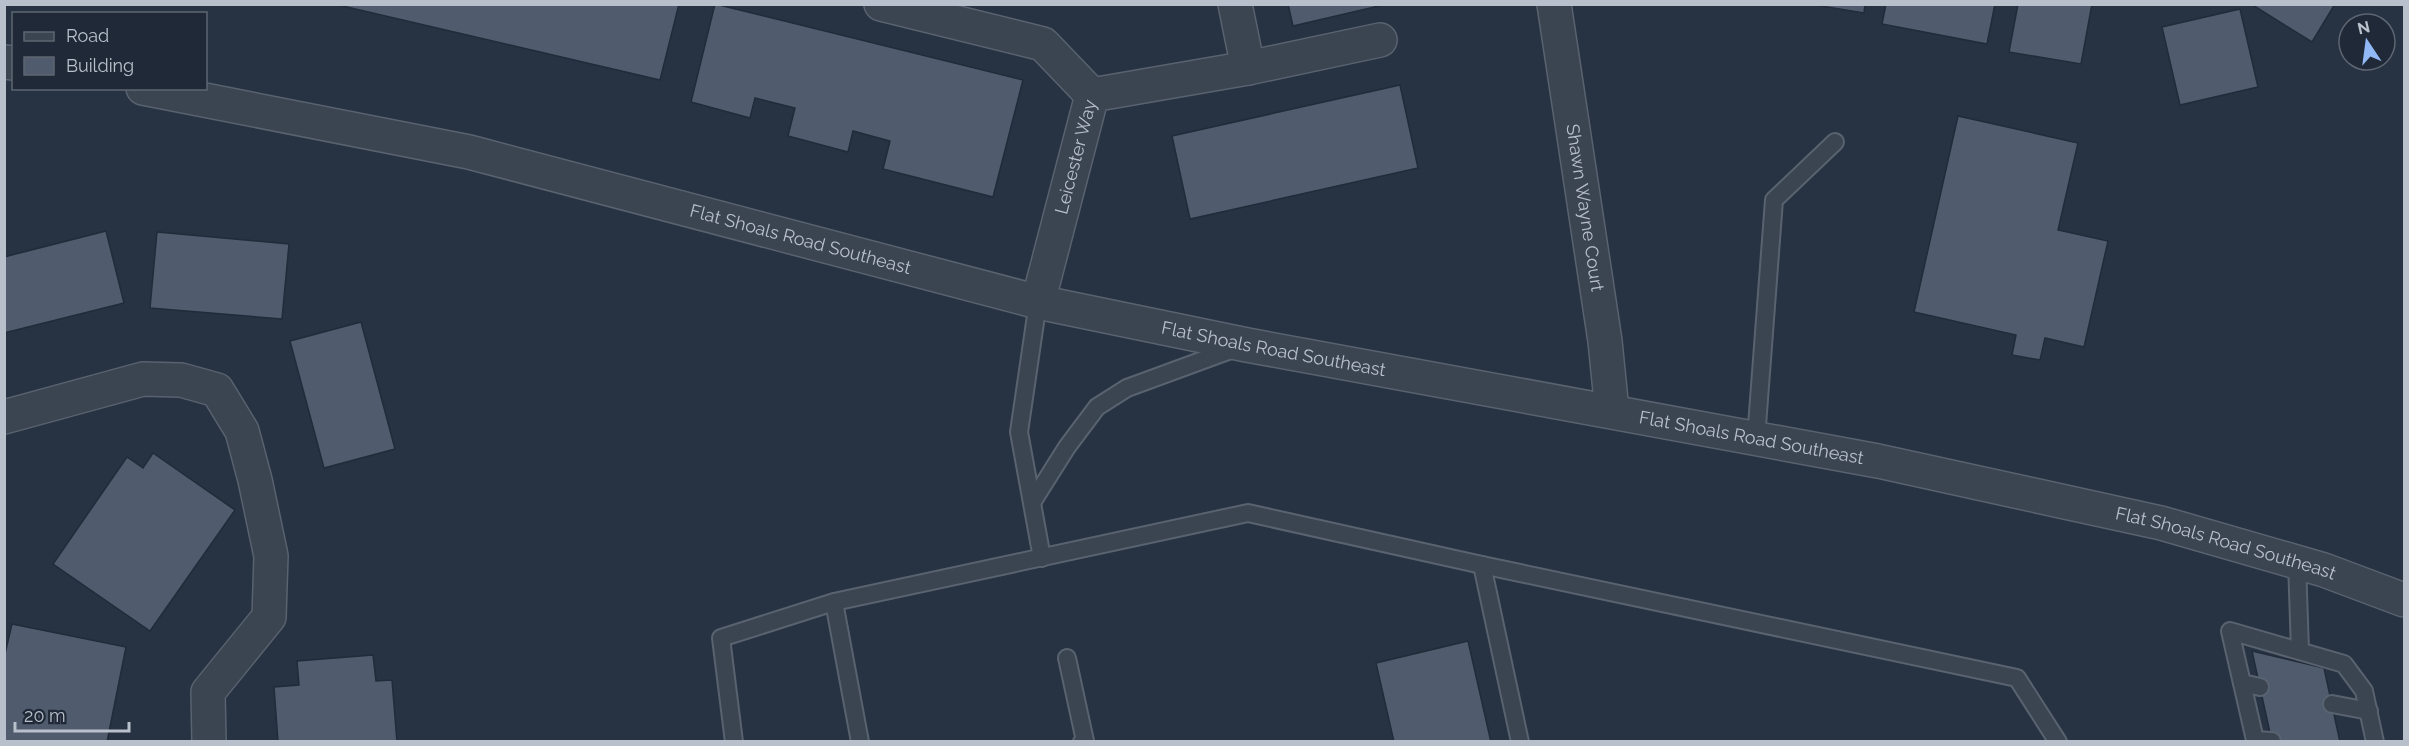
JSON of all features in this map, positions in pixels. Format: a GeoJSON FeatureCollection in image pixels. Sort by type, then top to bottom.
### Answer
{"type":"FeatureCollection","features":[{"type":"Feature","properties":{"kind":"street"},"geometry":{"type":"LineString","coordinates":[[881,4],[1043,44],[1092,95]]}},
{"type":"Feature","properties":{"kind":"street"},"geometry":{"type":"LineString","coordinates":[[1235,4],[1248,68]]}},
{"type":"Feature","properties":{"kind":"street","name":"Shawn Wayne Court"},"geometry":{"type":"LineString","coordinates":[[1554,4],[1605,341],[1612,411]]}},
{"type":"Feature","properties":{"kind":"street","name":"Leicester Way"},"geometry":{"type":"LineString","coordinates":[[1038,302],[1092,95],[1248,68],[1380,40]]}},
{"type":"Feature","properties":{"kind":"street","name":"Flat Shoals Road Southeast"},"geometry":{"type":"LineString","coordinates":[[153,90],[469,152],[1038,302],[1247,345],[1878,461],[2161,523],[2297,562],[2404,600]]}},
{"type":"Feature","properties":{"kind":"street"},"geometry":{"type":"LineString","coordinates":[[7,422],[143,379],[181,380],[217,390],[242,431],[271,556],[269,617],[208,692],[209,741]]}},
{"type":"Feature","properties":{"kind":"lane"},"geometry":{"type":"LineString","coordinates":[[1756,439],[1774,200],[1836,142]]}},
{"type":"Feature","properties":{"kind":"lane"},"geometry":{"type":"LineString","coordinates":[[1038,302],[1019,432],[1042,558]]}},
{"type":"Feature","properties":{"kind":"lane"},"geometry":{"type":"LineString","coordinates":[[1033,501],[1067,447],[1097,407],[1127,388],[1247,345]]}},
{"type":"Feature","properties":{"kind":"lane"},"geometry":{"type":"LineString","coordinates":[[734,741],[721,638],[834,602],[1248,513],[1482,565],[2018,678],[2058,741]]}},
{"type":"Feature","properties":{"kind":"lane"},"geometry":{"type":"LineString","coordinates":[[2297,562],[2300,651]]}},
{"type":"Feature","properties":{"kind":"lane"},"geometry":{"type":"LineString","coordinates":[[1482,565],[1520,741]]}},
{"type":"Feature","properties":{"kind":"lane"},"geometry":{"type":"LineString","coordinates":[[834,602],[860,741]]}},
{"type":"Feature","properties":{"kind":"lane"},"geometry":{"type":"LineString","coordinates":[[2272,741],[2255,740],[2230,631],[2344,664],[2364,690],[2375,741]]}},
{"type":"Feature","properties":{"kind":"lane"},"geometry":{"type":"LineString","coordinates":[[1067,658],[1085,741],[1082,741]]}},
{"type":"Feature","properties":{"kind":"lane"},"geometry":{"type":"LineString","coordinates":[[2242,683],[2260,687]]}},
{"type":"Feature","properties":{"kind":"lane"},"geometry":{"type":"LineString","coordinates":[[2332,704],[2369,711]]}},
{"type":"Feature","properties":{"kind":"building"},"geometry":{"type":"Polygon","coordinates":[[[334,4],[679,4],[660,80],[334,4]]]}},
{"type":"Feature","properties":{"kind":"building"},"geometry":{"type":"Polygon","coordinates":[[[715,4],[1023,80],[993,197],[883,169],[890,141],[853,131],[848,152],[788,136],[795,108],[755,98],[750,118],[691,102],[715,4]]]}},
{"type":"Feature","properties":{"kind":"building"},"geometry":{"type":"Polygon","coordinates":[[[1288,4],[1383,4],[1383,5],[1293,26],[1288,4]]]}},
{"type":"Feature","properties":{"kind":"building"},"geometry":{"type":"Polygon","coordinates":[[[1809,4],[1865,4],[1864,13],[1809,4]]]}},
{"type":"Feature","properties":{"kind":"building"},"geometry":{"type":"Polygon","coordinates":[[[1886,4],[1995,4],[1987,44],[1882,24],[1886,4]]]}},
{"type":"Feature","properties":{"kind":"building"},"geometry":{"type":"Polygon","coordinates":[[[2018,4],[2092,4],[2081,64],[2009,52],[2018,4]]]}},
{"type":"Feature","properties":{"kind":"building"},"geometry":{"type":"Polygon","coordinates":[[[2251,4],[2335,4],[2312,42],[2251,4]]]}},
{"type":"Feature","properties":{"kind":"building"},"geometry":{"type":"Polygon","coordinates":[[[2240,9],[2258,87],[2180,105],[2162,27],[2240,9]]]}},
{"type":"Feature","properties":{"kind":"building"},"geometry":{"type":"Polygon","coordinates":[[[1400,85],[1418,168],[1190,219],[1172,136],[1400,85]]]}},
{"type":"Feature","properties":{"kind":"building"},"geometry":{"type":"Polygon","coordinates":[[[1958,116],[2078,143],[2058,230],[2108,241],[2084,347],[2045,338],[2040,360],[2012,355],[2016,335],[1914,312],[1958,116]]]}},
{"type":"Feature","properties":{"kind":"building"},"geometry":{"type":"Polygon","coordinates":[[[106,231],[124,303],[4,333],[4,257],[106,231]]]}},
{"type":"Feature","properties":{"kind":"building"},"geometry":{"type":"Polygon","coordinates":[[[157,232],[289,244],[282,319],[150,308],[157,232]]]}},
{"type":"Feature","properties":{"kind":"building"},"geometry":{"type":"Polygon","coordinates":[[[361,322],[395,449],[324,468],[290,341],[361,322]]]}},
{"type":"Feature","properties":{"kind":"building"},"geometry":{"type":"Polygon","coordinates":[[[153,453],[235,510],[150,631],[53,564],[127,457],[143,468],[153,453]]]}},
{"type":"Feature","properties":{"kind":"building"},"geometry":{"type":"Polygon","coordinates":[[[12,624],[126,647],[107,742],[4,742],[4,658],[12,624]]]}},
{"type":"Feature","properties":{"kind":"building"},"geometry":{"type":"Polygon","coordinates":[[[1468,641],[1491,742],[1394,742],[1376,663],[1468,641]]]}},
{"type":"Feature","properties":{"kind":"building"},"geometry":{"type":"Polygon","coordinates":[[[2252,651],[2324,668],[2340,742],[2272,742],[2252,651]]]}},
{"type":"Feature","properties":{"kind":"building"},"geometry":{"type":"Polygon","coordinates":[[[373,655],[376,681],[392,680],[397,742],[278,742],[274,687],[299,685],[297,661],[373,655]]]}}]}
